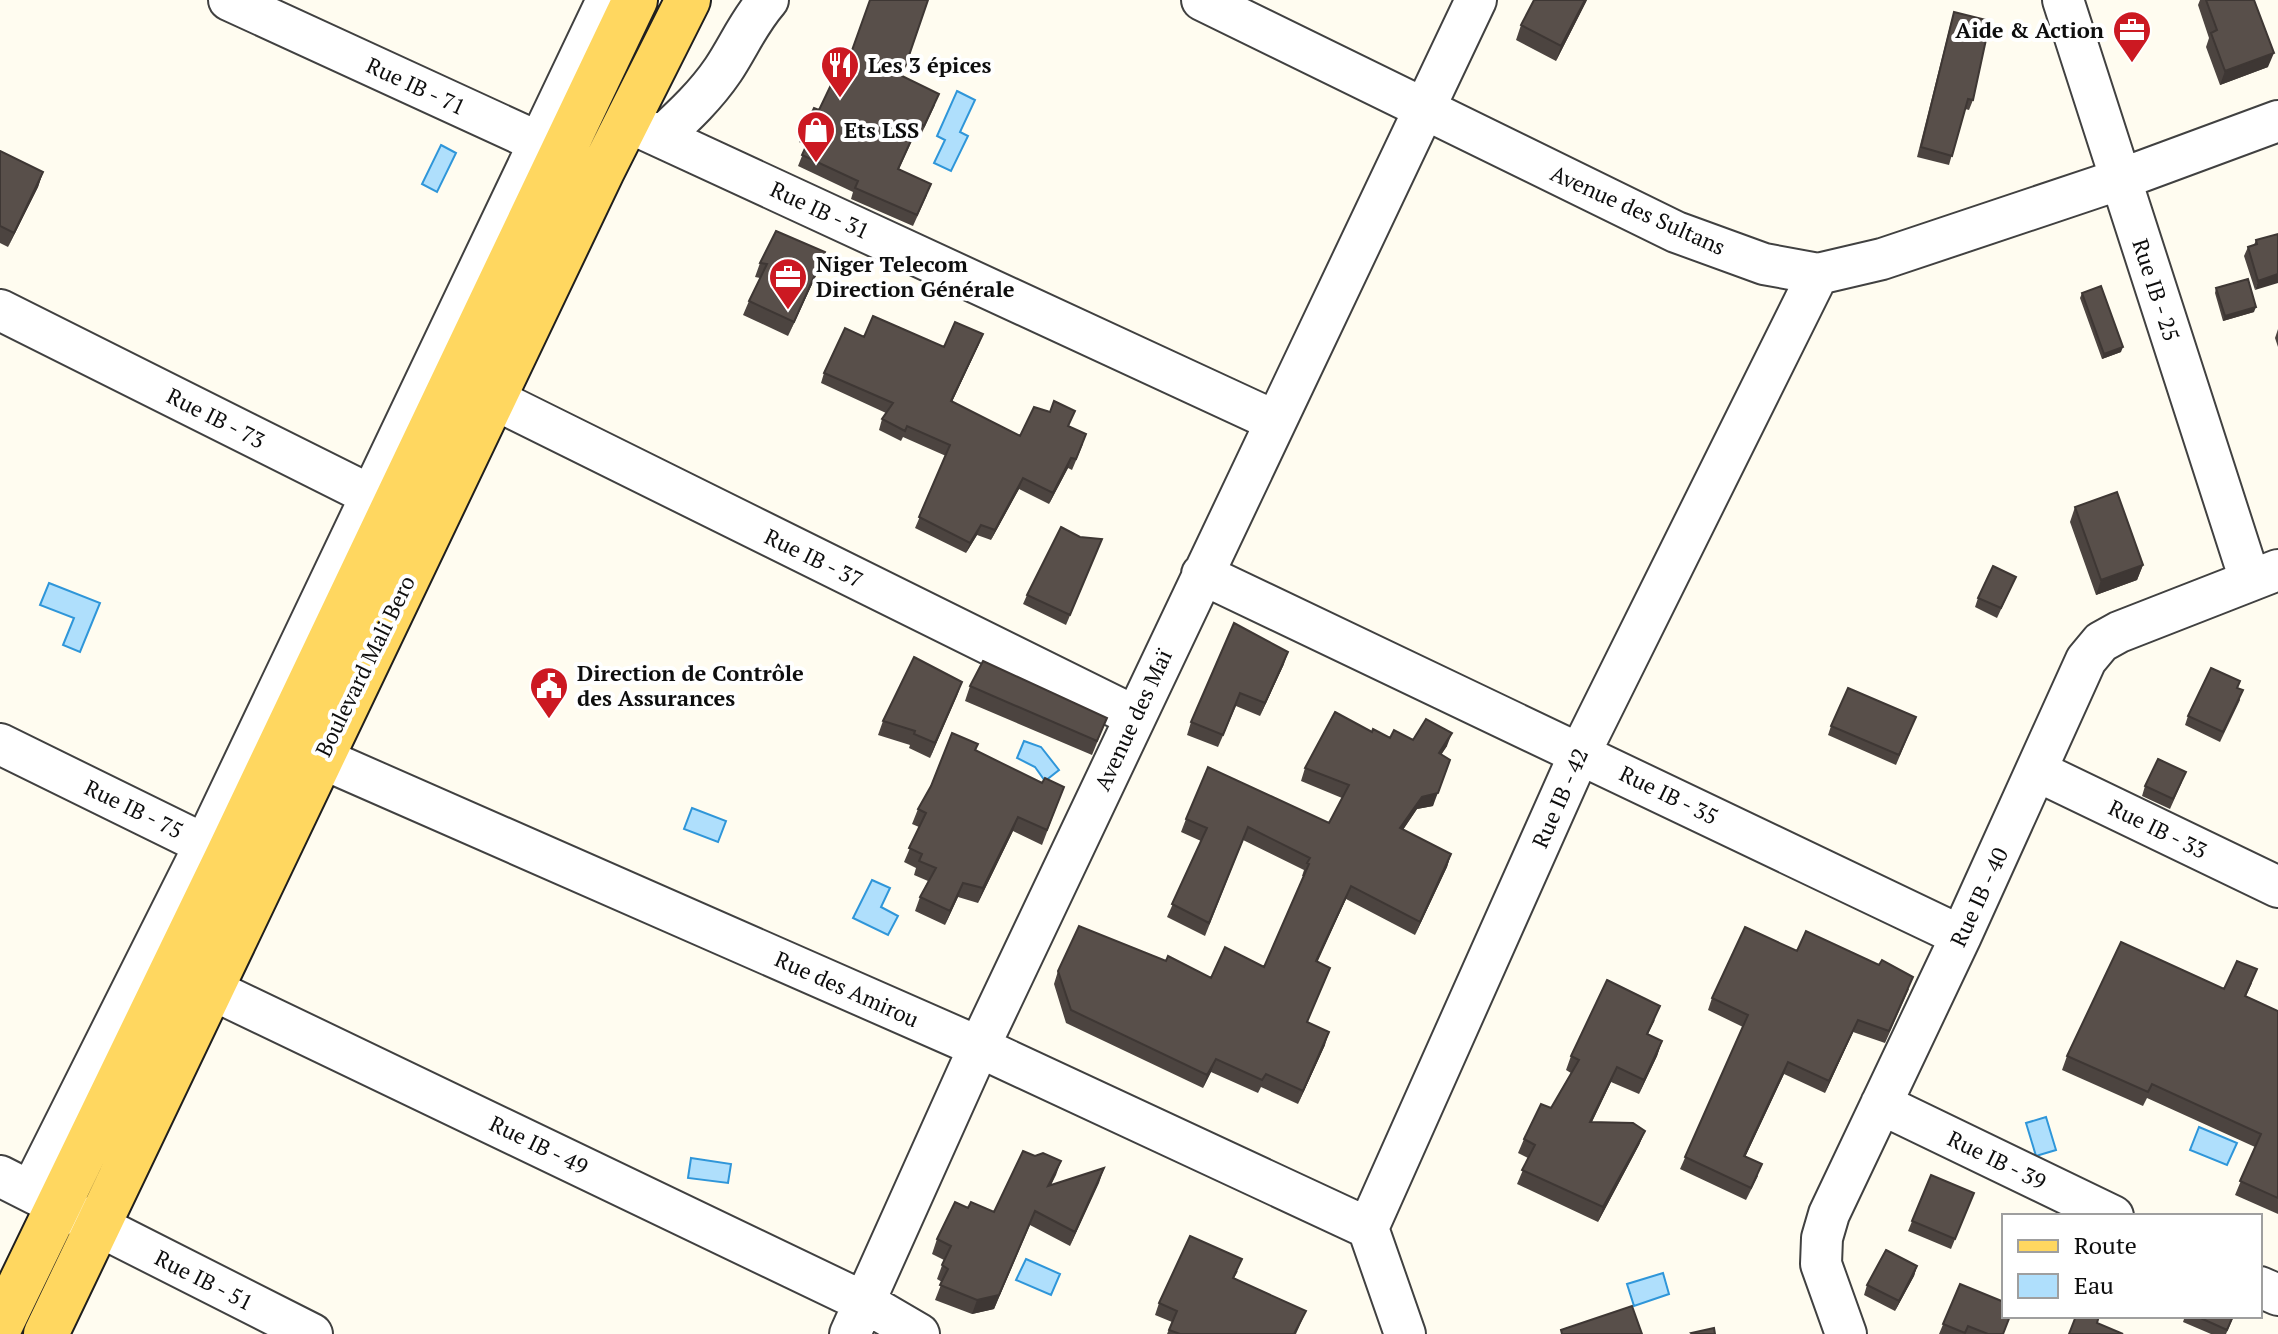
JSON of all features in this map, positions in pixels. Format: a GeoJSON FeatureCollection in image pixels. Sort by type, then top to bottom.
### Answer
{"type":"FeatureCollection","features":[{"type":"Feature","properties":{"kind":"main road","name":"Boulevard Mali Bero"},"geometry":{"type":"LineString","coordinates":[[0,1326],[29,1191],[216,850],[550,147],[635,0]]}},
{"type":"Feature","properties":{"kind":"main road","name":"Boulevard Mali Bero"},"geometry":{"type":"LineString","coordinates":[[46,1334],[602,171],[644,128],[688,0]]}},
{"type":"Feature","properties":{"kind":"street","name":"Rue IB - 71"},"geometry":{"type":"LineString","coordinates":[[229,0],[602,171]]}},
{"type":"Feature","properties":{"kind":"street","name":"Boulevard Mali Bero"},"geometry":{"type":"LineString","coordinates":[[550,147],[607,0]]}},
{"type":"Feature","properties":{"kind":"street"},"geometry":{"type":"LineString","coordinates":[[644,128],[698,103],[724,69],[750,20],[768,0]]}},
{"type":"Feature","properties":{"kind":"street","name":"Avenue des Sultans"},"geometry":{"type":"LineString","coordinates":[[1202,0],[1676,232],[1764,264],[1818,274],[1882,259],[2121,179],[2278,121]]}},
{"type":"Feature","properties":{"kind":"street","name":"Avenue des Maï"},"geometry":{"type":"LineString","coordinates":[[858,1319],[979,1047],[1134,716],[1476,0]]}},
{"type":"Feature","properties":{"kind":"street","name":"Rue IB - 25"},"geometry":{"type":"LineString","coordinates":[[2063,0],[2121,179],[2264,575]]}},
{"type":"Feature","properties":{"kind":"street","name":"Rue IB - 31"},"geometry":{"type":"LineString","coordinates":[[644,128],[1275,421]]}},
{"type":"Feature","properties":{"kind":"street","name":"Rue IB - 42"},"geometry":{"type":"LineString","coordinates":[[1368,1228],[1580,753],[1818,274]]}},
{"type":"Feature","properties":{"kind":"street","name":"Rue IB - 73"},"geometry":{"type":"LineString","coordinates":[[0,310],[433,525]]}},
{"type":"Feature","properties":{"kind":"street","name":"Rue IB - 37"},"geometry":{"type":"LineString","coordinates":[[494,399],[1134,716]]}},
{"type":"Feature","properties":{"kind":"street","name":"Rue IB - 35"},"geometry":{"type":"LineString","coordinates":[[1202,574],[1961,936]]}},
{"type":"Feature","properties":{"kind":"street","name":"Rue IB - 40"},"geometry":{"type":"LineString","coordinates":[[1846,1334],[1821,1264],[1822,1238],[1829,1214],[1961,936],[2086,660],[2101,642],[2119,632],[2264,575]]}},
{"type":"Feature","properties":{"kind":"street","name":"Rue IB - 75"},"geometry":{"type":"LineString","coordinates":[[0,744],[266,876]]}},
{"type":"Feature","properties":{"kind":"street","name":"Rue des Amirou"},"geometry":{"type":"LineString","coordinates":[[321,758],[979,1047],[1368,1228]]}},
{"type":"Feature","properties":{"kind":"street","name":"Rue IB - 33"},"geometry":{"type":"LineString","coordinates":[[2037,771],[2278,887]]}},
{"type":"Feature","properties":{"kind":"street","name":"Rue IB - 49"},"geometry":{"type":"LineString","coordinates":[[211,989],[858,1319],[919,1334]]}},
{"type":"Feature","properties":{"kind":"street","name":"Rue IB - 39"},"geometry":{"type":"LineString","coordinates":[[1881,1104],[2109,1214]]}},
{"type":"Feature","properties":{"kind":"street","name":"Rue IB - 51"},"geometry":{"type":"LineString","coordinates":[[29,1191],[312,1334]]}},
{"type":"Feature","properties":{"kind":"street"},"geometry":{"type":"LineString","coordinates":[[1368,1228],[1405,1334]]}},
{"type":"Feature","properties":{"kind":"water"},"geometry":{"type":"Polygon","coordinates":[[[957,91],[975,100],[960,132],[968,136],[951,171],[934,163],[945,140],[937,136],[957,91]]]}},
{"type":"Feature","properties":{"kind":"water"},"geometry":{"type":"Polygon","coordinates":[[[441,145],[456,153],[437,192],[422,184],[441,145]]]}},
{"type":"Feature","properties":{"kind":"water"},"geometry":{"type":"Polygon","coordinates":[[[49,583],[100,603],[80,652],[63,645],[74,618],[40,605],[49,583]]]}},
{"type":"Feature","properties":{"kind":"water"},"geometry":{"type":"Polygon","coordinates":[[[1024,741],[1041,747],[1059,770],[1045,781],[1035,767],[1017,758],[1024,741]]]}},
{"type":"Feature","properties":{"kind":"water"},"geometry":{"type":"Polygon","coordinates":[[[692,808],[726,821],[718,842],[684,829],[692,808]]]}},
{"type":"Feature","properties":{"kind":"water"},"geometry":{"type":"Polygon","coordinates":[[[872,880],[890,888],[881,907],[898,916],[888,935],[853,918],[872,880]]]}},
{"type":"Feature","properties":{"kind":"water"},"geometry":{"type":"Polygon","coordinates":[[[2046,1117],[2056,1150],[2036,1156],[2026,1123],[2046,1117]]]}},
{"type":"Feature","properties":{"kind":"water"},"geometry":{"type":"Polygon","coordinates":[[[2199,1127],[2237,1143],[2227,1165],[2190,1150],[2199,1127]]]}},
{"type":"Feature","properties":{"kind":"water"},"geometry":{"type":"Polygon","coordinates":[[[691,1158],[731,1164],[728,1183],[688,1178],[691,1158]]]}},
{"type":"Feature","properties":{"kind":"water"},"geometry":{"type":"Polygon","coordinates":[[[1026,1259],[1060,1274],[1051,1295],[1016,1280],[1026,1259]]]}},
{"type":"Feature","properties":{"kind":"water"},"geometry":{"type":"Polygon","coordinates":[[[1663,1273],[1669,1294],[1634,1306],[1627,1284],[1663,1273]]]}},
{"type":"Feature","properties":{"kind":"building"},"geometry":{"type":"Polygon","coordinates":[[[870,0],[928,0],[902,76],[939,94],[924,126],[919,123],[898,169],[931,184],[917,215],[855,188],[858,181],[802,155],[811,135],[803,131],[814,108],[819,110],[841,64],[846,67],[870,0]]]}},
{"type":"Feature","properties":{"kind":"building"},"geometry":{"type":"Polygon","coordinates":[[[1534,0],[1585,0],[1561,46],[1521,25],[1534,0]]]}},
{"type":"Feature","properties":{"kind":"building"},"geometry":{"type":"Polygon","coordinates":[[[2206,0],[2254,0],[2274,53],[2225,71],[2211,33],[2217,30],[2206,0]]]}},
{"type":"Feature","properties":{"kind":"building"},"geometry":{"type":"Polygon","coordinates":[[[1954,12],[1990,21],[1973,100],[1968,99],[1952,156],[1921,147],[1954,12]]]}},
{"type":"Feature","properties":{"kind":"building"},"geometry":{"type":"Polygon","coordinates":[[[0,151],[43,172],[14,233],[0,226],[0,151]]]}},
{"type":"Feature","properties":{"kind":"building"},"geometry":{"type":"Polygon","coordinates":[[[776,231],[825,252],[794,322],[749,301],[767,264],[760,263],[776,231]]]}},
{"type":"Feature","properties":{"kind":"building"},"geometry":{"type":"Polygon","coordinates":[[[2278,234],[2278,274],[2258,281],[2248,247],[2257,244],[2256,240],[2278,234]]]}},
{"type":"Feature","properties":{"kind":"building"},"geometry":{"type":"Polygon","coordinates":[[[2248,279],[2256,307],[2225,316],[2216,288],[2248,279]]]}},
{"type":"Feature","properties":{"kind":"building"},"geometry":{"type":"Polygon","coordinates":[[[2101,286],[2123,347],[2104,354],[2082,293],[2101,286]]]}},
{"type":"Feature","properties":{"kind":"building"},"geometry":{"type":"Polygon","coordinates":[[[873,316],[944,347],[955,322],[983,334],[951,401],[1020,436],[1034,407],[1050,412],[1054,401],[1075,411],[1068,426],[1086,434],[1076,459],[1071,458],[1053,493],[1023,478],[995,530],[981,525],[970,543],[919,517],[950,445],[907,426],[905,431],[882,419],[893,403],[824,373],[845,328],[864,337],[873,316]]]}},
{"type":"Feature","properties":{"kind":"building"},"geometry":{"type":"Polygon","coordinates":[[[2117,492],[2143,565],[2101,580],[2075,507],[2117,492]]]}},
{"type":"Feature","properties":{"kind":"building"},"geometry":{"type":"Polygon","coordinates":[[[1061,527],[1080,537],[1102,539],[1070,615],[1027,595],[1061,527]]]}},
{"type":"Feature","properties":{"kind":"building"},"geometry":{"type":"Polygon","coordinates":[[[1993,566],[2016,577],[2001,608],[1978,598],[1993,566]]]}},
{"type":"Feature","properties":{"kind":"building"},"geometry":{"type":"Polygon","coordinates":[[[1234,623],[1288,652],[1265,703],[1240,693],[1223,735],[1191,722],[1234,623]]]}},
{"type":"Feature","properties":{"kind":"building"},"geometry":{"type":"Polygon","coordinates":[[[914,657],[962,682],[935,743],[914,734],[915,731],[883,721],[914,657]]]}},
{"type":"Feature","properties":{"kind":"building"},"geometry":{"type":"Polygon","coordinates":[[[983,661],[1107,718],[1097,741],[970,686],[983,661]]]}},
{"type":"Feature","properties":{"kind":"building"},"geometry":{"type":"Polygon","coordinates":[[[2211,668],[2240,681],[2237,688],[2243,690],[2223,732],[2188,716],[2211,668]]]}},
{"type":"Feature","properties":{"kind":"building"},"geometry":{"type":"Polygon","coordinates":[[[1848,688],[1916,717],[1899,755],[1831,726],[1848,688]]]}},
{"type":"Feature","properties":{"kind":"building"},"geometry":{"type":"Polygon","coordinates":[[[1335,712],[1390,738],[1394,730],[1413,740],[1426,719],[1452,733],[1439,753],[1450,760],[1438,793],[1422,797],[1400,828],[1451,854],[1420,922],[1351,886],[1316,961],[1330,968],[1307,1022],[1329,1032],[1303,1091],[1266,1074],[1262,1080],[1216,1059],[1207,1075],[1071,1010],[1058,971],[1079,926],[1166,961],[1168,956],[1211,978],[1225,947],[1264,967],[1310,858],[1248,827],[1209,923],[1172,904],[1207,828],[1186,819],[1208,767],[1329,823],[1349,785],[1305,768],[1335,712]]]}},
{"type":"Feature","properties":{"kind":"building"},"geometry":{"type":"Polygon","coordinates":[[[952,733],[978,744],[975,750],[1042,783],[1045,778],[1064,787],[1047,830],[1018,817],[983,888],[963,883],[950,911],[920,897],[936,868],[919,861],[922,854],[909,848],[926,813],[918,809],[931,786],[952,733]]]}},
{"type":"Feature","properties":{"kind":"building"},"geometry":{"type":"Polygon","coordinates":[[[2158,759],[2186,772],[2173,799],[2145,786],[2158,759]]]}},
{"type":"Feature","properties":{"kind":"building"},"geometry":{"type":"Polygon","coordinates":[[[1745,927],[1797,951],[1806,931],[1879,965],[1882,960],[1913,977],[1889,1031],[1858,1020],[1829,1081],[1788,1062],[1744,1156],[1762,1164],[1751,1188],[1685,1157],[1748,1015],[1712,998],[1745,927]]]}},
{"type":"Feature","properties":{"kind":"building"},"geometry":{"type":"Polygon","coordinates":[[[2121,942],[2224,989],[2237,961],[2257,969],[2245,996],[2278,1011],[2278,1198],[2240,1181],[2261,1134],[2152,1084],[2148,1092],[2067,1056],[2121,942]]]}},
{"type":"Feature","properties":{"kind":"building"},"geometry":{"type":"Polygon","coordinates":[[[1607,980],[1660,1006],[1647,1034],[1662,1041],[1644,1080],[1617,1067],[1590,1122],[1633,1123],[1645,1131],[1603,1207],[1522,1170],[1535,1145],[1524,1139],[1541,1104],[1551,1108],[1579,1060],[1571,1056],[1607,980]]]}},
{"type":"Feature","properties":{"kind":"building"},"geometry":{"type":"Polygon","coordinates":[[[1023,1151],[1035,1156],[1043,1153],[1061,1161],[1048,1186],[1104,1168],[1075,1232],[1035,1211],[999,1295],[977,1300],[940,1285],[948,1269],[942,1265],[951,1246],[937,1239],[955,1202],[968,1208],[971,1202],[994,1212],[1023,1151]]]}},
{"type":"Feature","properties":{"kind":"building"},"geometry":{"type":"Polygon","coordinates":[[[1931,1175],[1974,1193],[1955,1239],[1912,1221],[1931,1175]]]}},
{"type":"Feature","properties":{"kind":"building"},"geometry":{"type":"Polygon","coordinates":[[[1190,1236],[1242,1259],[1233,1278],[1306,1311],[1294,1334],[1180,1334],[1169,1330],[1177,1311],[1159,1303],[1190,1236]]]}},
{"type":"Feature","properties":{"kind":"building"},"geometry":{"type":"Polygon","coordinates":[[[1886,1250],[1917,1266],[1899,1301],[1867,1285],[1886,1250]]]}},
{"type":"Feature","properties":{"kind":"building"},"geometry":{"type":"Polygon","coordinates":[[[1960,1284],[2002,1301],[2002,1318],[2009,1318],[2003,1334],[1988,1334],[1968,1326],[1965,1333],[1943,1324],[1960,1284]]]}},
{"type":"Feature","properties":{"kind":"building"},"geometry":{"type":"Polygon","coordinates":[[[1632,1306],[1642,1334],[1562,1334],[1561,1330],[1632,1306]]]}},
{"type":"Feature","properties":{"kind":"building"},"geometry":{"type":"Polygon","coordinates":[[[2075,1318],[2098,1318],[2097,1323],[2123,1334],[2069,1334],[2075,1318]]]}},
{"type":"Feature","properties":{"kind":"building"},"geometry":{"type":"Polygon","coordinates":[[[2200,1318],[2232,1318],[2227,1330],[2200,1318]]]}},
{"type":"Feature","properties":{"kind":"building"},"geometry":{"type":"Polygon","coordinates":[[[1714,1328],[1715,1334],[1691,1333],[1714,1328]]]}},
{"type":"Feature","properties":{"kind":"place","name":"Aide & Action"},"geometry":{"type":"Point","coordinates":[2132,64]}},
{"type":"Feature","properties":{"kind":"place","name":"Les 3 épices"},"geometry":{"type":"Point","coordinates":[840,99]}},
{"type":"Feature","properties":{"kind":"place","name":"Ets LSS"},"geometry":{"type":"Point","coordinates":[816,164]}},
{"type":"Feature","properties":{"kind":"place","name":"Niger Telecom Direction Générale"},"geometry":{"type":"Point","coordinates":[788,311]}},
{"type":"Feature","properties":{"kind":"place","name":"Direction de Contrôle des Assurances"},"geometry":{"type":"Point","coordinates":[549,720]}}]}
